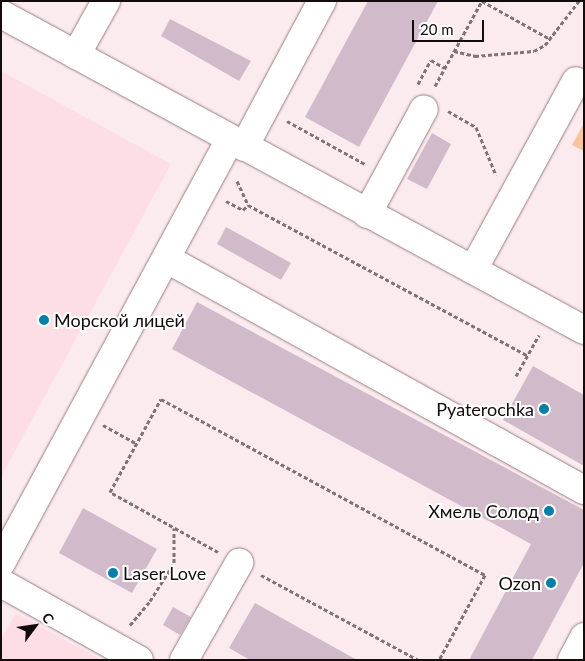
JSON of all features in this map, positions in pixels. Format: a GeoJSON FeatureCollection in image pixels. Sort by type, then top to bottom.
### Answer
{"type":"FeatureCollection","features":[{"type":"Feature","properties":{"kind":"lane"},"geometry":{"type":"LineString","coordinates":[[76,55],[106,1]]}},
{"type":"Feature","properties":{"kind":"lane"},"geometry":{"type":"LineString","coordinates":[[1,563],[167,259],[238,153],[322,1]]}},
{"type":"Feature","properties":{"kind":"lane"},"geometry":{"type":"LineString","coordinates":[[1,14],[76,55],[238,153],[367,214],[584,330]]}},
{"type":"Feature","properties":{"kind":"lane"},"geometry":{"type":"LineString","coordinates":[[473,270],[576,82]]}},
{"type":"Feature","properties":{"kind":"lane"},"geometry":{"type":"LineString","coordinates":[[367,214],[426,104]]}},
{"type":"Feature","properties":{"kind":"lane"},"geometry":{"type":"LineString","coordinates":[[167,259],[584,490]]}},
{"type":"Feature","properties":{"kind":"lane"},"geometry":{"type":"LineString","coordinates":[[184,660],[239,563]]}},
{"type":"Feature","properties":{"kind":"lane"},"geometry":{"type":"LineString","coordinates":[[1,583],[129,654]]}},
{"type":"Feature","properties":{"kind":"lane"},"geometry":{"type":"LineString","coordinates":[[572,660],[584,637]]}},
{"type":"Feature","properties":{"kind":"path"},"geometry":{"type":"LineString","coordinates":[[505,212],[493,164],[476,127],[426,104],[482,1],[550,38]]}},
{"type":"Feature","properties":{"kind":"path"},"geometry":{"type":"LineString","coordinates":[[454,51],[475,56],[522,52],[545,46],[579,1]]}},
{"type":"Feature","properties":{"kind":"path"},"geometry":{"type":"LineString","coordinates":[[264,109],[388,176]]}},
{"type":"Feature","properties":{"kind":"path"},"geometry":{"type":"LineString","coordinates":[[232,186],[236,178],[238,153]]}},
{"type":"Feature","properties":{"kind":"path"},"geometry":{"type":"LineString","coordinates":[[236,178],[248,205],[528,356]]}},
{"type":"Feature","properties":{"kind":"path"},"geometry":{"type":"LineString","coordinates":[[228,193],[224,200],[243,210],[248,205]]}},
{"type":"Feature","properties":{"kind":"path"},"geometry":{"type":"LineString","coordinates":[[516,376],[552,313]]}},
{"type":"Feature","properties":{"kind":"path"},"geometry":{"type":"LineString","coordinates":[[110,429],[137,444],[161,399],[485,575],[439,660]]}},
{"type":"Feature","properties":{"kind":"path"},"geometry":{"type":"LineString","coordinates":[[129,654],[135,616],[150,601],[174,563],[174,528]]}},
{"type":"Feature","properties":{"kind":"shaded area","name":"Морской лицей"},"geometry":{"type":"Polygon","coordinates":[[[1,71],[171,164],[1,477],[1,71]]]}},
{"type":"Feature","properties":{"kind":"shaded area"},"geometry":{"type":"Polygon","coordinates":[[[584,123],[584,151],[572,145],[584,123]]]}},
{"type":"Feature","properties":{"kind":"shaded area"},"geometry":{"type":"Polygon","coordinates":[[[16,613],[101,660],[1,660],[1,639],[16,613]]]}},
{"type":"Feature","properties":{"kind":"building"},"geometry":{"type":"Polygon","coordinates":[[[368,1],[438,1],[359,147],[305,117],[368,1]]]}},
{"type":"Feature","properties":{"kind":"building"},"geometry":{"type":"Polygon","coordinates":[[[170,19],[251,61],[239,81],[161,36],[170,19]]]}},
{"type":"Feature","properties":{"kind":"building"},"geometry":{"type":"Polygon","coordinates":[[[432,133],[451,144],[427,189],[407,179],[432,133]]]}},
{"type":"Feature","properties":{"kind":"building"},"geometry":{"type":"Polygon","coordinates":[[[226,227],[291,263],[281,280],[217,244],[226,227]]]}},
{"type":"Feature","properties":{"kind":"building"},"geometry":{"type":"Polygon","coordinates":[[[197,302],[584,510],[584,563],[532,660],[469,660],[531,544],[172,349],[197,302]]]}},
{"type":"Feature","properties":{"kind":"building"},"geometry":{"type":"Polygon","coordinates":[[[533,366],[584,395],[584,466],[503,420],[533,366]]]}},
{"type":"Feature","properties":{"kind":"building"},"geometry":{"type":"Polygon","coordinates":[[[83,508],[157,549],[132,593],[59,553],[83,508]]]}},
{"type":"Feature","properties":{"kind":"building"},"geometry":{"type":"Polygon","coordinates":[[[255,603],[357,660],[250,660],[229,648],[255,603]]]}},
{"type":"Feature","properties":{"kind":"building"},"geometry":{"type":"Polygon","coordinates":[[[173,607],[191,617],[180,635],[163,625],[173,607]]]}},
{"type":"Feature","properties":{"kind":"place","name":"Морской лицей"},"geometry":{"type":"Point","coordinates":[44,320]}},
{"type":"Feature","properties":{"kind":"place","name":"Pyaterochka"},"geometry":{"type":"Point","coordinates":[544,409]}},
{"type":"Feature","properties":{"kind":"place","name":"Хмель Солод"},"geometry":{"type":"Point","coordinates":[549,511]}},
{"type":"Feature","properties":{"kind":"place","name":"Laser Love"},"geometry":{"type":"Point","coordinates":[113,573]}},
{"type":"Feature","properties":{"kind":"place","name":"Ozon"},"geometry":{"type":"Point","coordinates":[551,583]}}]}
